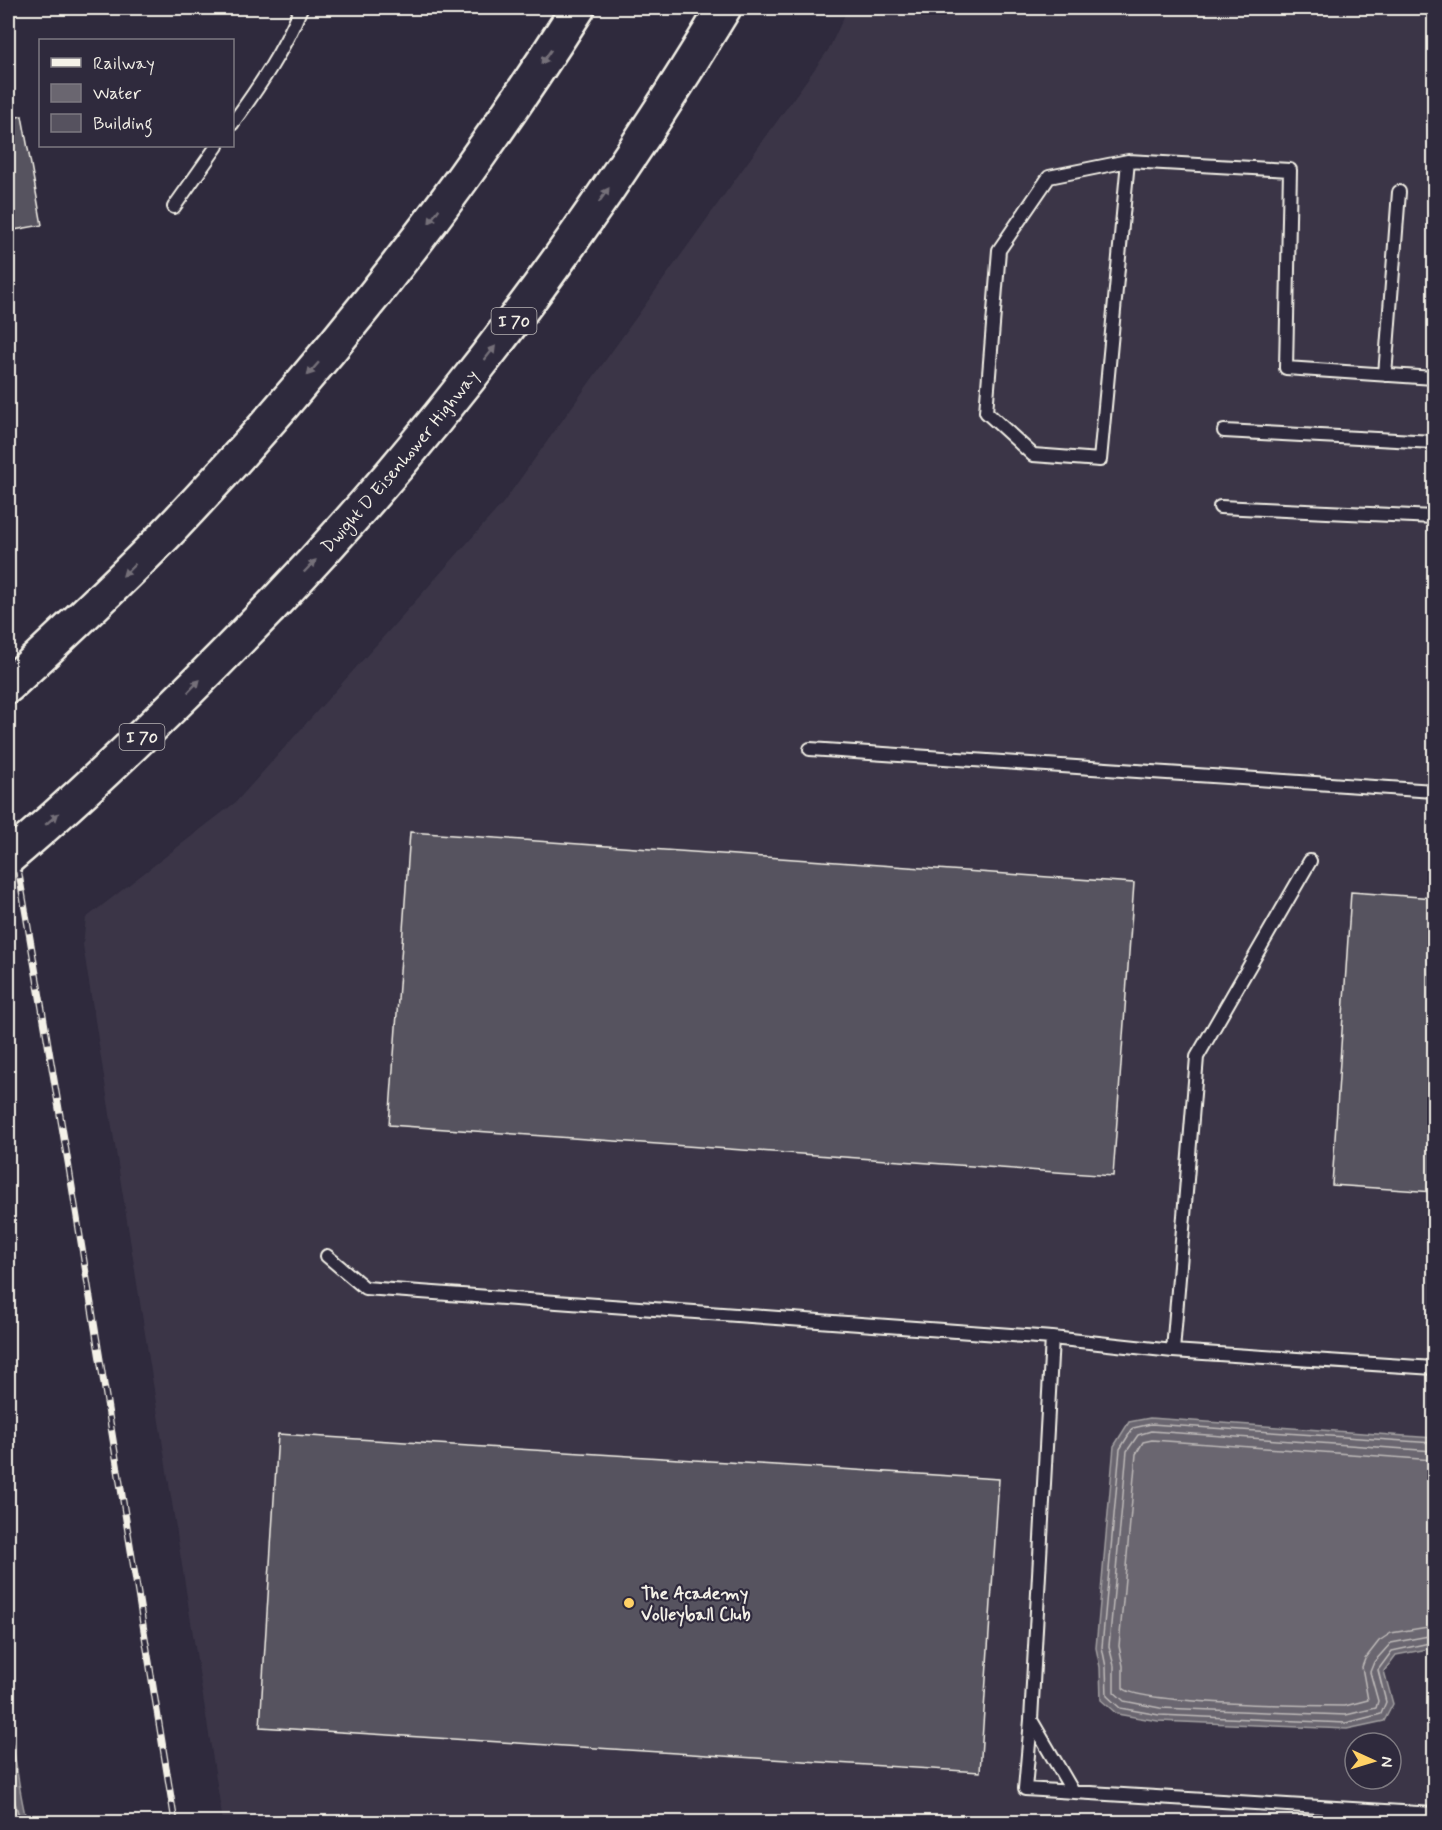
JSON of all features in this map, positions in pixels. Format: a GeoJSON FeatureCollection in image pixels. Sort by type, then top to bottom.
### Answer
{"type":"FeatureCollection","features":[{"type":"Feature","properties":{"kind":"highway"},"geometry":{"type":"LineString","coordinates":[[8,686],[171,529],[332,349],[490,137],[578,8]]}},
{"type":"Feature","properties":{"kind":"highway","name":"Dwight D Eisenhower Highway"},"geometry":{"type":"LineString","coordinates":[[8,858],[81,794],[182,699],[326,550],[399,466],[524,309],[622,169],[723,8]]}},
{"type":"Feature","properties":{"kind":"lane"},"geometry":{"type":"LineString","coordinates":[[234,121],[258,89],[290,35],[301,8]]}},
{"type":"Feature","properties":{"kind":"lane"},"geometry":{"type":"LineString","coordinates":[[174,207],[216,147]]}},
{"type":"Feature","properties":{"kind":"lane"},"geometry":{"type":"LineString","coordinates":[[1128,161],[1100,460],[1033,455],[986,412],[999,250],[1049,177],[1128,161],[1290,170],[1286,368],[1434,378]]}},
{"type":"Feature","properties":{"kind":"lane"},"geometry":{"type":"LineString","coordinates":[[1385,375],[1399,192]]}},
{"type":"Feature","properties":{"kind":"lane"},"geometry":{"type":"LineString","coordinates":[[1224,431],[1434,442]]}},
{"type":"Feature","properties":{"kind":"lane"},"geometry":{"type":"LineString","coordinates":[[1220,507],[1434,517]]}},
{"type":"Feature","properties":{"kind":"lane"},"geometry":{"type":"LineString","coordinates":[[810,749],[1434,791]]}},
{"type":"Feature","properties":{"kind":"lane"},"geometry":{"type":"LineString","coordinates":[[1173,1351],[1197,1057],[1310,861]]}},
{"type":"Feature","properties":{"kind":"lane"},"geometry":{"type":"LineString","coordinates":[[327,1256],[365,1288],[1052,1338],[1173,1351],[1434,1368]]}},
{"type":"Feature","properties":{"kind":"lane"},"geometry":{"type":"LineString","coordinates":[[1052,1338],[1031,1720],[1025,1789],[1434,1814]]}},
{"type":"Feature","properties":{"kind":"lane"},"geometry":{"type":"LineString","coordinates":[[1031,1720],[1073,1792]]}},
{"type":"Feature","properties":{"kind":"lane"},"geometry":{"type":"LineString","coordinates":[[1351,1822],[1352,1809]]}},
{"type":"Feature","properties":{"kind":"shaded area"},"geometry":{"type":"Polygon","coordinates":[[[848,8],[1434,8],[1434,1822],[223,1822],[83,945],[86,918],[236,802],[503,503],[829,49],[848,8]]]}},
{"type":"Feature","properties":{"kind":"water"},"geometry":{"type":"Polygon","coordinates":[[[1150,1418],[1434,1438],[1434,1648],[1396,1655],[1384,1671],[1393,1704],[1384,1721],[1347,1729],[1158,1721],[1117,1714],[1101,1700],[1100,1667],[1096,1648],[1114,1446],[1129,1422],[1150,1418]]]}},
{"type":"Feature","properties":{"kind":"water"},"geometry":{"type":"Polygon","coordinates":[[[8,1725],[14,1749],[27,1822],[8,1822],[8,1725]]]}},
{"type":"Feature","properties":{"kind":"building"},"geometry":{"type":"Polygon","coordinates":[[[22,116],[42,225],[8,231],[8,119],[22,116]]]}},
{"type":"Feature","properties":{"kind":"building"},"geometry":{"type":"Polygon","coordinates":[[[410,832],[1134,883],[1113,1176],[389,1125],[410,832]]]}},
{"type":"Feature","properties":{"kind":"building"},"geometry":{"type":"Polygon","coordinates":[[[1351,892],[1434,898],[1434,1192],[1332,1185],[1351,892]]]}},
{"type":"Feature","properties":{"kind":"building","name":"The Academy Volleyball Club"},"geometry":{"type":"Polygon","coordinates":[[[278,1434],[999,1479],[980,1772],[260,1727],[278,1434]]]}},
{"type":"Feature","properties":{"kind":"building"},"geometry":{"type":"Polygon","coordinates":[[[325,1818],[390,1822],[325,1822],[325,1818]]]}},
{"type":"Feature","properties":{"kind":"railway"},"geometry":{"type":"LineString","coordinates":[[8,809],[175,1822]]}},
{"type":"Feature","properties":{"kind":"place","name":"The Academy Volleyball Club"},"geometry":{"type":"Point","coordinates":[629,1603]}}]}
